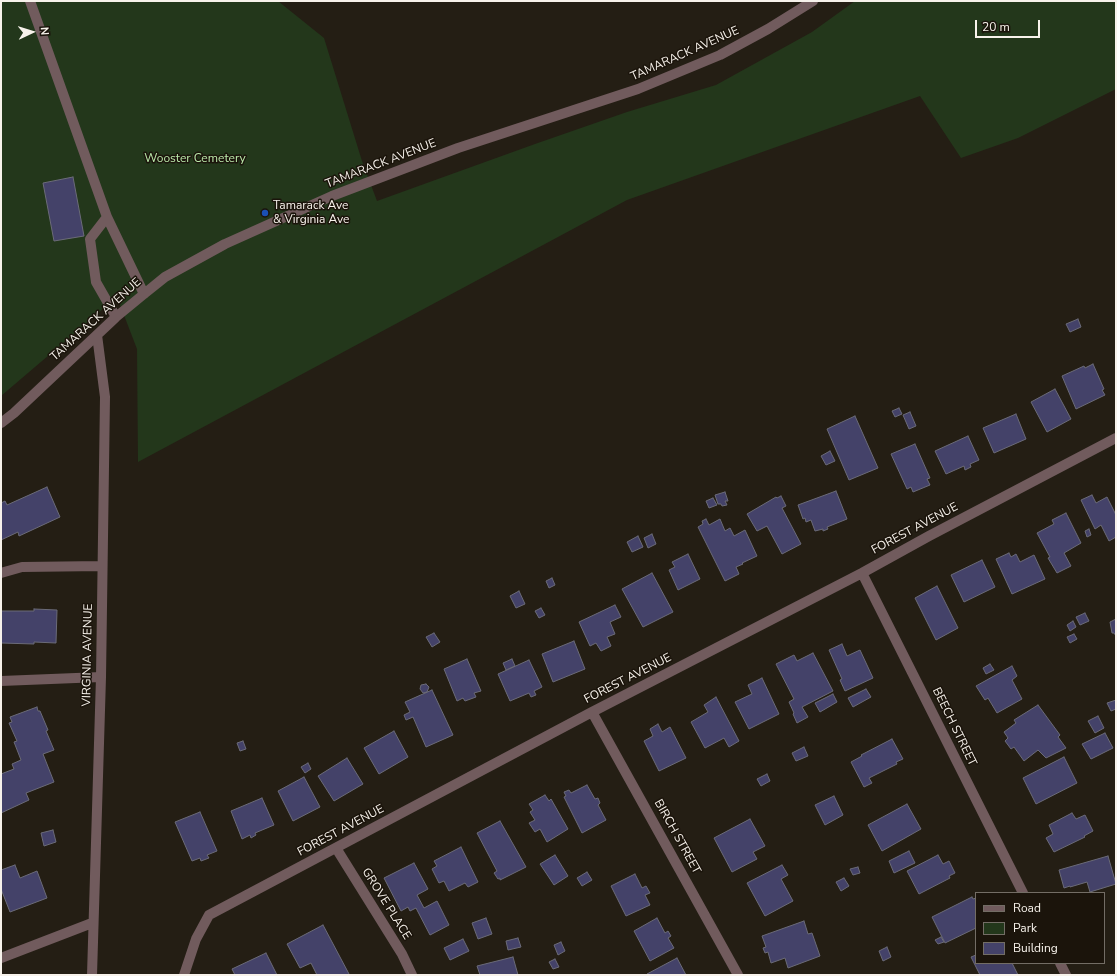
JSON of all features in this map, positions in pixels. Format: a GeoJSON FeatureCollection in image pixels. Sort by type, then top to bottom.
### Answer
{"type":"FeatureCollection","features":[{"type":"Feature","properties":{"kind":"street"},"geometry":{"type":"LineString","coordinates":[[30,1],[107,217],[144,294]]}},
{"type":"Feature","properties":{"kind":"street","name":"TAMARACK AVENUE"},"geometry":{"type":"LineString","coordinates":[[1,423],[14,413],[116,317],[165,277],[225,244],[332,196],[458,148],[638,89],[720,55],[768,29],[813,1]]}},
{"type":"Feature","properties":{"kind":"street"},"geometry":{"type":"LineString","coordinates":[[107,217],[90,239],[96,282],[116,317]]}},
{"type":"Feature","properties":{"kind":"street","name":"VIRGINIA AVENUE"},"geometry":{"type":"LineString","coordinates":[[92,975],[92,923],[101,677],[105,397],[97,335]]}},
{"type":"Feature","properties":{"kind":"street","name":"FOREST AVENUE"},"geometry":{"type":"LineString","coordinates":[[184,975],[196,939],[210,915],[592,712],[862,573],[929,536],[1116,438]]}},
{"type":"Feature","properties":{"kind":"street"},"geometry":{"type":"LineString","coordinates":[[1,573],[22,567],[102,566]]}},
{"type":"Feature","properties":{"kind":"street","name":"BEECH STREET"},"geometry":{"type":"LineString","coordinates":[[862,573],[1022,892]]}},
{"type":"Feature","properties":{"kind":"street"},"geometry":{"type":"LineString","coordinates":[[2,683],[101,677]]}},
{"type":"Feature","properties":{"kind":"street","name":"BIRCH STREET"},"geometry":{"type":"LineString","coordinates":[[592,712],[738,975]]}},
{"type":"Feature","properties":{"kind":"street","name":"GROVE PLACE"},"geometry":{"type":"LineString","coordinates":[[336,848],[402,954],[412,975]]}},
{"type":"Feature","properties":{"kind":"street"},"geometry":{"type":"LineString","coordinates":[[1,958],[92,923]]}},
{"type":"Feature","properties":{"kind":"street"},"geometry":{"type":"LineString","coordinates":[[1060,964],[1066,975]]}},
{"type":"Feature","properties":{"kind":"green space","name":"Wooster Cemetery"},"geometry":{"type":"Polygon","coordinates":[[[1,1],[278,1],[324,38],[362,161],[377,201],[627,112],[716,85],[812,32],[855,1],[1116,1],[1116,89],[1018,138],[961,158],[920,96],[627,200],[138,462],[137,349],[117,297],[1,396],[1,1]]]}},
{"type":"Feature","properties":{"kind":"building"},"geometry":{"type":"Polygon","coordinates":[[[73,177],[84,236],[54,241],[43,183],[73,177]]]}},
{"type":"Feature","properties":{"kind":"building"},"geometry":{"type":"Polygon","coordinates":[[[1078,319],[1081,327],[1070,332],[1066,324],[1078,319]]]}},
{"type":"Feature","properties":{"kind":"building"},"geometry":{"type":"Polygon","coordinates":[[[1093,364],[1104,389],[1102,390],[1105,395],[1076,409],[1062,376],[1084,366],[1085,368],[1093,364]]]}},
{"type":"Feature","properties":{"kind":"building"},"geometry":{"type":"Polygon","coordinates":[[[1055,389],[1071,419],[1047,432],[1031,402],[1055,389]]]}},
{"type":"Feature","properties":{"kind":"building"},"geometry":{"type":"Polygon","coordinates":[[[899,408],[902,414],[895,417],[892,411],[899,408]]]}},
{"type":"Feature","properties":{"kind":"building"},"geometry":{"type":"Polygon","coordinates":[[[910,412],[916,426],[909,429],[903,415],[910,412]]]}},
{"type":"Feature","properties":{"kind":"building"},"geometry":{"type":"Polygon","coordinates":[[[1016,414],[1026,439],[994,453],[983,428],[1016,414]]]}},
{"type":"Feature","properties":{"kind":"building"},"geometry":{"type":"Polygon","coordinates":[[[855,416],[878,468],[849,480],[827,429],[855,416]]]}},
{"type":"Feature","properties":{"kind":"building"},"geometry":{"type":"Polygon","coordinates":[[[968,436],[979,460],[970,464],[971,467],[965,470],[964,466],[946,474],[935,451],[968,436]]]}},
{"type":"Feature","properties":{"kind":"building"},"geometry":{"type":"Polygon","coordinates":[[[915,444],[930,478],[927,479],[930,485],[913,492],[911,487],[907,489],[891,454],[915,444]]]}},
{"type":"Feature","properties":{"kind":"building"},"geometry":{"type":"Polygon","coordinates":[[[830,451],[835,461],[826,465],[821,456],[830,451]]]}},
{"type":"Feature","properties":{"kind":"building"},"geometry":{"type":"Polygon","coordinates":[[[47,487],[60,517],[19,536],[18,532],[1,540],[1,503],[5,501],[7,505],[47,487]]]}},
{"type":"Feature","properties":{"kind":"building"},"geometry":{"type":"Polygon","coordinates":[[[836,491],[847,519],[827,527],[828,529],[823,531],[823,529],[815,531],[811,520],[806,522],[805,518],[803,519],[798,505],[836,491]]]}},
{"type":"Feature","properties":{"kind":"building"},"geometry":{"type":"Polygon","coordinates":[[[725,492],[728,501],[725,501],[727,505],[722,506],[721,504],[718,504],[715,495],[725,492]]]}},
{"type":"Feature","properties":{"kind":"building"},"geometry":{"type":"Polygon","coordinates":[[[1092,495],[1096,503],[1107,497],[1116,515],[1116,537],[1109,541],[1101,525],[1095,529],[1081,500],[1092,495]]]}},
{"type":"Feature","properties":{"kind":"building"},"geometry":{"type":"Polygon","coordinates":[[[781,496],[786,506],[782,508],[801,544],[782,554],[767,526],[757,531],[747,514],[776,497],[781,496]]]}},
{"type":"Feature","properties":{"kind":"building"},"geometry":{"type":"Polygon","coordinates":[[[713,498],[717,505],[709,508],[706,501],[713,498]]]}},
{"type":"Feature","properties":{"kind":"building"},"geometry":{"type":"Polygon","coordinates":[[[1066,513],[1081,543],[1064,553],[1071,566],[1057,573],[1048,558],[1050,557],[1037,533],[1054,524],[1052,520],[1066,513]]]}},
{"type":"Feature","properties":{"kind":"building"},"geometry":{"type":"Polygon","coordinates":[[[706,519],[709,525],[720,519],[725,531],[730,528],[734,536],[745,530],[757,556],[736,567],[739,574],[725,581],[698,527],[703,524],[702,521],[706,519]]]}},
{"type":"Feature","properties":{"kind":"building"},"geometry":{"type":"Polygon","coordinates":[[[1089,529],[1091,535],[1087,537],[1085,531],[1089,529]]]}},
{"type":"Feature","properties":{"kind":"building"},"geometry":{"type":"Polygon","coordinates":[[[652,534],[656,544],[648,548],[644,538],[652,534]]]}},
{"type":"Feature","properties":{"kind":"building"},"geometry":{"type":"Polygon","coordinates":[[[638,536],[643,547],[632,552],[627,542],[638,536]]]}},
{"type":"Feature","properties":{"kind":"building"},"geometry":{"type":"Polygon","coordinates":[[[1009,553],[1011,557],[1016,554],[1020,562],[1034,555],[1045,579],[1012,594],[996,559],[1009,553]]]}},
{"type":"Feature","properties":{"kind":"building"},"geometry":{"type":"Polygon","coordinates":[[[688,554],[700,579],[678,590],[669,570],[675,567],[672,562],[688,554]]]}},
{"type":"Feature","properties":{"kind":"building"},"geometry":{"type":"Polygon","coordinates":[[[982,560],[995,587],[964,602],[951,575],[982,560]]]}},
{"type":"Feature","properties":{"kind":"building"},"geometry":{"type":"Polygon","coordinates":[[[652,573],[673,612],[643,627],[622,589],[652,573]]]}},
{"type":"Feature","properties":{"kind":"building"},"geometry":{"type":"Polygon","coordinates":[[[552,578],[555,585],[549,588],[546,581],[552,578]]]}},
{"type":"Feature","properties":{"kind":"building"},"geometry":{"type":"Polygon","coordinates":[[[937,586],[958,628],[936,640],[915,598],[937,586]]]}},
{"type":"Feature","properties":{"kind":"building"},"geometry":{"type":"Polygon","coordinates":[[[519,591],[525,604],[516,608],[510,596],[519,591]]]}},
{"type":"Feature","properties":{"kind":"building"},"geometry":{"type":"Polygon","coordinates":[[[615,605],[621,617],[610,622],[615,634],[607,637],[611,646],[601,651],[596,643],[590,646],[579,622],[615,605]]]}},
{"type":"Feature","properties":{"kind":"building"},"geometry":{"type":"Polygon","coordinates":[[[541,608],[545,615],[539,618],[535,611],[541,608]]]}},
{"type":"Feature","properties":{"kind":"building"},"geometry":{"type":"Polygon","coordinates":[[[34,609],[57,610],[56,643],[1,643],[1,611],[34,611],[34,609]]]}},
{"type":"Feature","properties":{"kind":"building"},"geometry":{"type":"Polygon","coordinates":[[[1085,613],[1089,621],[1080,625],[1076,617],[1085,613]]]}},
{"type":"Feature","properties":{"kind":"building"},"geometry":{"type":"Polygon","coordinates":[[[1116,619],[1116,636],[1112,633],[1110,622],[1116,619]]]}},
{"type":"Feature","properties":{"kind":"building"},"geometry":{"type":"Polygon","coordinates":[[[1073,621],[1076,627],[1070,631],[1067,625],[1073,621]]]}},
{"type":"Feature","properties":{"kind":"building"},"geometry":{"type":"Polygon","coordinates":[[[434,633],[440,642],[432,647],[426,637],[434,633]]]}},
{"type":"Feature","properties":{"kind":"building"},"geometry":{"type":"Polygon","coordinates":[[[1074,634],[1077,639],[1070,643],[1067,637],[1074,634]]]}},
{"type":"Feature","properties":{"kind":"building"},"geometry":{"type":"Polygon","coordinates":[[[574,641],[585,669],[553,682],[542,654],[574,641]]]}},
{"type":"Feature","properties":{"kind":"building"},"geometry":{"type":"Polygon","coordinates":[[[842,644],[847,656],[860,650],[873,678],[845,691],[840,680],[842,679],[829,650],[842,644]]]}},
{"type":"Feature","properties":{"kind":"building"},"geometry":{"type":"Polygon","coordinates":[[[813,653],[833,691],[802,707],[808,717],[797,723],[789,702],[794,699],[776,664],[794,655],[797,661],[813,653]]]}},
{"type":"Feature","properties":{"kind":"building"},"geometry":{"type":"Polygon","coordinates":[[[467,659],[481,691],[474,693],[476,697],[465,701],[463,698],[457,701],[444,669],[467,659]]]}},
{"type":"Feature","properties":{"kind":"building"},"geometry":{"type":"Polygon","coordinates":[[[512,659],[515,666],[506,670],[503,663],[512,659]]]}},
{"type":"Feature","properties":{"kind":"building"},"geometry":{"type":"Polygon","coordinates":[[[529,660],[542,687],[534,691],[536,695],[531,697],[529,693],[510,701],[498,674],[529,660]]]}},
{"type":"Feature","properties":{"kind":"building"},"geometry":{"type":"Polygon","coordinates":[[[990,664],[994,670],[986,674],[983,668],[990,664]]]}},
{"type":"Feature","properties":{"kind":"building"},"geometry":{"type":"Polygon","coordinates":[[[1012,666],[1017,676],[1012,680],[1022,699],[997,713],[988,698],[985,700],[976,686],[1012,666]]]}},
{"type":"Feature","properties":{"kind":"building"},"geometry":{"type":"Polygon","coordinates":[[[762,678],[779,714],[749,729],[735,702],[752,694],[748,685],[762,678]]]}},
{"type":"Feature","properties":{"kind":"building"},"geometry":{"type":"Polygon","coordinates":[[[426,684],[429,687],[427,692],[423,693],[420,689],[421,685],[426,684]]]}},
{"type":"Feature","properties":{"kind":"building"},"geometry":{"type":"Polygon","coordinates":[[[866,689],[871,697],[853,707],[848,698],[866,689]]]}},
{"type":"Feature","properties":{"kind":"building"},"geometry":{"type":"Polygon","coordinates":[[[432,690],[453,735],[426,747],[413,717],[406,720],[404,715],[410,712],[405,702],[432,690]]]}},
{"type":"Feature","properties":{"kind":"building"},"geometry":{"type":"Polygon","coordinates":[[[833,694],[837,702],[820,712],[815,703],[833,694]]]}},
{"type":"Feature","properties":{"kind":"building"},"geometry":{"type":"Polygon","coordinates":[[[716,697],[739,741],[729,747],[724,738],[705,748],[691,722],[708,712],[704,705],[716,697]]]}},
{"type":"Feature","properties":{"kind":"building"},"geometry":{"type":"Polygon","coordinates":[[[1116,700],[1116,709],[1111,711],[1107,703],[1116,700]]]}},
{"type":"Feature","properties":{"kind":"building"},"geometry":{"type":"Polygon","coordinates":[[[1038,705],[1060,735],[1058,737],[1066,748],[1046,758],[1038,750],[1024,761],[1014,747],[1011,749],[1005,741],[1008,738],[1004,732],[1016,723],[1014,720],[1038,705]]]}},
{"type":"Feature","properties":{"kind":"building"},"geometry":{"type":"Polygon","coordinates":[[[37,707],[48,730],[46,731],[54,750],[43,754],[54,782],[26,793],[29,800],[1,813],[1,774],[14,769],[12,764],[21,760],[14,742],[17,741],[9,723],[12,722],[10,717],[37,707]]]}},
{"type":"Feature","properties":{"kind":"building"},"geometry":{"type":"Polygon","coordinates":[[[1098,716],[1104,728],[1095,733],[1088,721],[1098,716]]]}},
{"type":"Feature","properties":{"kind":"building"},"geometry":{"type":"Polygon","coordinates":[[[658,724],[662,732],[670,727],[686,758],[659,771],[644,741],[653,736],[650,729],[658,724]]]}},
{"type":"Feature","properties":{"kind":"building"},"geometry":{"type":"Polygon","coordinates":[[[394,731],[408,757],[379,774],[364,748],[394,731]]]}},
{"type":"Feature","properties":{"kind":"building"},"geometry":{"type":"Polygon","coordinates":[[[1105,733],[1113,748],[1091,759],[1082,744],[1105,733]]]}},
{"type":"Feature","properties":{"kind":"building"},"geometry":{"type":"Polygon","coordinates":[[[892,739],[903,759],[896,762],[897,764],[869,778],[872,783],[864,787],[851,762],[862,756],[861,755],[892,739]]]}},
{"type":"Feature","properties":{"kind":"building"},"geometry":{"type":"Polygon","coordinates":[[[243,741],[246,749],[240,751],[237,743],[243,741]]]}},
{"type":"Feature","properties":{"kind":"building"},"geometry":{"type":"Polygon","coordinates":[[[804,747],[808,756],[796,761],[792,753],[804,747]]]}},
{"type":"Feature","properties":{"kind":"building"},"geometry":{"type":"Polygon","coordinates":[[[1064,757],[1077,783],[1036,804],[1023,778],[1064,757]]]}},
{"type":"Feature","properties":{"kind":"building"},"geometry":{"type":"Polygon","coordinates":[[[347,758],[363,784],[334,801],[318,776],[347,758]]]}},
{"type":"Feature","properties":{"kind":"building"},"geometry":{"type":"Polygon","coordinates":[[[308,763],[311,769],[305,773],[301,767],[308,763]]]}},
{"type":"Feature","properties":{"kind":"building"},"geometry":{"type":"Polygon","coordinates":[[[767,774],[770,781],[761,786],[757,779],[767,774]]]}},
{"type":"Feature","properties":{"kind":"building"},"geometry":{"type":"Polygon","coordinates":[[[304,777],[320,807],[293,821],[278,791],[304,777]]]}},
{"type":"Feature","properties":{"kind":"building"},"geometry":{"type":"Polygon","coordinates":[[[587,785],[595,799],[598,798],[600,803],[598,805],[606,820],[582,833],[564,797],[566,796],[564,792],[569,790],[571,793],[587,785]]]}},
{"type":"Feature","properties":{"kind":"building"},"geometry":{"type":"Polygon","coordinates":[[[545,795],[549,801],[551,799],[568,829],[547,842],[540,829],[535,832],[529,823],[535,820],[530,812],[533,810],[529,804],[545,795]]]}},
{"type":"Feature","properties":{"kind":"building"},"geometry":{"type":"Polygon","coordinates":[[[834,796],[843,815],[825,825],[815,805],[834,796]]]}},
{"type":"Feature","properties":{"kind":"building"},"geometry":{"type":"Polygon","coordinates":[[[262,798],[274,825],[255,833],[256,835],[251,838],[250,835],[242,839],[231,811],[262,798]]]}},
{"type":"Feature","properties":{"kind":"building"},"geometry":{"type":"Polygon","coordinates":[[[907,804],[921,829],[882,851],[868,825],[907,804]]]}},
{"type":"Feature","properties":{"kind":"building"},"geometry":{"type":"Polygon","coordinates":[[[200,812],[217,851],[207,855],[209,858],[201,861],[200,858],[192,861],[175,822],[200,812]]]}},
{"type":"Feature","properties":{"kind":"building"},"geometry":{"type":"Polygon","coordinates":[[[1072,813],[1076,819],[1085,815],[1093,831],[1084,836],[1085,837],[1054,852],[1046,838],[1053,834],[1049,825],[1072,813]]]}},
{"type":"Feature","properties":{"kind":"building"},"geometry":{"type":"Polygon","coordinates":[[[750,819],[765,846],[753,852],[757,859],[732,872],[714,838],[750,819]]]}},
{"type":"Feature","properties":{"kind":"building"},"geometry":{"type":"Polygon","coordinates":[[[500,821],[526,867],[500,880],[500,878],[498,879],[494,873],[497,871],[477,833],[500,821]]]}},
{"type":"Feature","properties":{"kind":"building"},"geometry":{"type":"Polygon","coordinates":[[[53,830],[56,842],[44,846],[41,833],[53,830]]]}},
{"type":"Feature","properties":{"kind":"building"},"geometry":{"type":"Polygon","coordinates":[[[461,847],[478,882],[468,887],[465,883],[449,891],[444,881],[439,883],[432,869],[437,866],[434,861],[461,847]]]}},
{"type":"Feature","properties":{"kind":"building"},"geometry":{"type":"Polygon","coordinates":[[[909,851],[915,863],[894,873],[889,861],[909,851]]]}},
{"type":"Feature","properties":{"kind":"building"},"geometry":{"type":"Polygon","coordinates":[[[555,855],[568,876],[554,885],[540,864],[555,855]]]}},
{"type":"Feature","properties":{"kind":"building"},"geometry":{"type":"Polygon","coordinates":[[[938,855],[943,864],[949,861],[955,873],[949,876],[950,878],[919,894],[907,871],[938,855]]]}},
{"type":"Feature","properties":{"kind":"building"},"geometry":{"type":"Polygon","coordinates":[[[1108,856],[1116,884],[1090,892],[1087,882],[1064,888],[1059,870],[1108,856]]]}},
{"type":"Feature","properties":{"kind":"building"},"geometry":{"type":"Polygon","coordinates":[[[414,863],[428,889],[417,895],[424,908],[437,901],[449,925],[430,935],[416,908],[410,911],[408,907],[401,911],[384,878],[414,863]]]}},
{"type":"Feature","properties":{"kind":"building"},"geometry":{"type":"Polygon","coordinates":[[[15,865],[20,878],[37,871],[47,898],[10,912],[1,889],[1,870],[15,865]]]}},
{"type":"Feature","properties":{"kind":"building"},"geometry":{"type":"Polygon","coordinates":[[[782,865],[788,875],[781,879],[793,901],[765,916],[747,883],[782,865]]]}},
{"type":"Feature","properties":{"kind":"building"},"geometry":{"type":"Polygon","coordinates":[[[858,867],[860,873],[853,875],[850,869],[858,867]]]}},
{"type":"Feature","properties":{"kind":"building"},"geometry":{"type":"Polygon","coordinates":[[[587,872],[592,880],[582,886],[577,878],[587,872]]]}},
{"type":"Feature","properties":{"kind":"building"},"geometry":{"type":"Polygon","coordinates":[[[635,874],[642,888],[646,886],[650,893],[645,895],[650,905],[626,916],[611,886],[635,874]]]}},
{"type":"Feature","properties":{"kind":"building"},"geometry":{"type":"Polygon","coordinates":[[[844,878],[849,886],[841,891],[836,882],[844,878]]]}},
{"type":"Feature","properties":{"kind":"building"},"geometry":{"type":"Polygon","coordinates":[[[972,897],[973,899],[975,898],[975,928],[945,943],[932,917],[972,897]]]}},
{"type":"Feature","properties":{"kind":"building"},"geometry":{"type":"Polygon","coordinates":[[[486,918],[492,934],[478,939],[472,923],[486,918]]]}},
{"type":"Feature","properties":{"kind":"building"},"geometry":{"type":"Polygon","coordinates":[[[657,918],[665,933],[668,931],[671,936],[668,938],[674,948],[650,961],[634,931],[657,918]]]}},
{"type":"Feature","properties":{"kind":"building"},"geometry":{"type":"Polygon","coordinates":[[[804,921],[808,934],[812,933],[820,956],[788,968],[785,958],[771,963],[768,952],[765,953],[763,948],[766,947],[762,936],[804,921]]]}},
{"type":"Feature","properties":{"kind":"building"},"geometry":{"type":"Polygon","coordinates":[[[323,925],[349,974],[348,975],[317,975],[311,963],[300,968],[287,944],[323,925]]]}},
{"type":"Feature","properties":{"kind":"building"},"geometry":{"type":"Polygon","coordinates":[[[941,937],[944,942],[938,944],[935,940],[941,937]]]}},
{"type":"Feature","properties":{"kind":"building"},"geometry":{"type":"Polygon","coordinates":[[[518,938],[521,947],[508,950],[506,941],[518,938]]]}},
{"type":"Feature","properties":{"kind":"building"},"geometry":{"type":"Polygon","coordinates":[[[463,939],[469,951],[450,960],[444,948],[463,939]]]}},
{"type":"Feature","properties":{"kind":"building"},"geometry":{"type":"Polygon","coordinates":[[[561,942],[565,951],[558,955],[554,945],[561,942]]]}},
{"type":"Feature","properties":{"kind":"building"},"geometry":{"type":"Polygon","coordinates":[[[887,947],[891,957],[883,961],[879,951],[887,947]]]}},
{"type":"Feature","properties":{"kind":"building"},"geometry":{"type":"Polygon","coordinates":[[[266,953],[277,975],[235,975],[232,969],[266,953]]]}},
{"type":"Feature","properties":{"kind":"building"},"geometry":{"type":"Polygon","coordinates":[[[975,955],[975,964],[1012,964],[1018,975],[980,975],[971,957],[975,955]]]}},
{"type":"Feature","properties":{"kind":"building"},"geometry":{"type":"Polygon","coordinates":[[[513,957],[518,975],[480,975],[477,966],[513,957]]]}},
{"type":"Feature","properties":{"kind":"building"},"geometry":{"type":"Polygon","coordinates":[[[677,958],[686,975],[647,974],[677,958]]]}},
{"type":"Feature","properties":{"kind":"building"},"geometry":{"type":"Polygon","coordinates":[[[555,959],[559,967],[553,969],[549,962],[555,959]]]}},
{"type":"Feature","properties":{"kind":"place","name":"Tamarack Ave & Virginia Ave"},"geometry":{"type":"Point","coordinates":[265,213]}}]}
